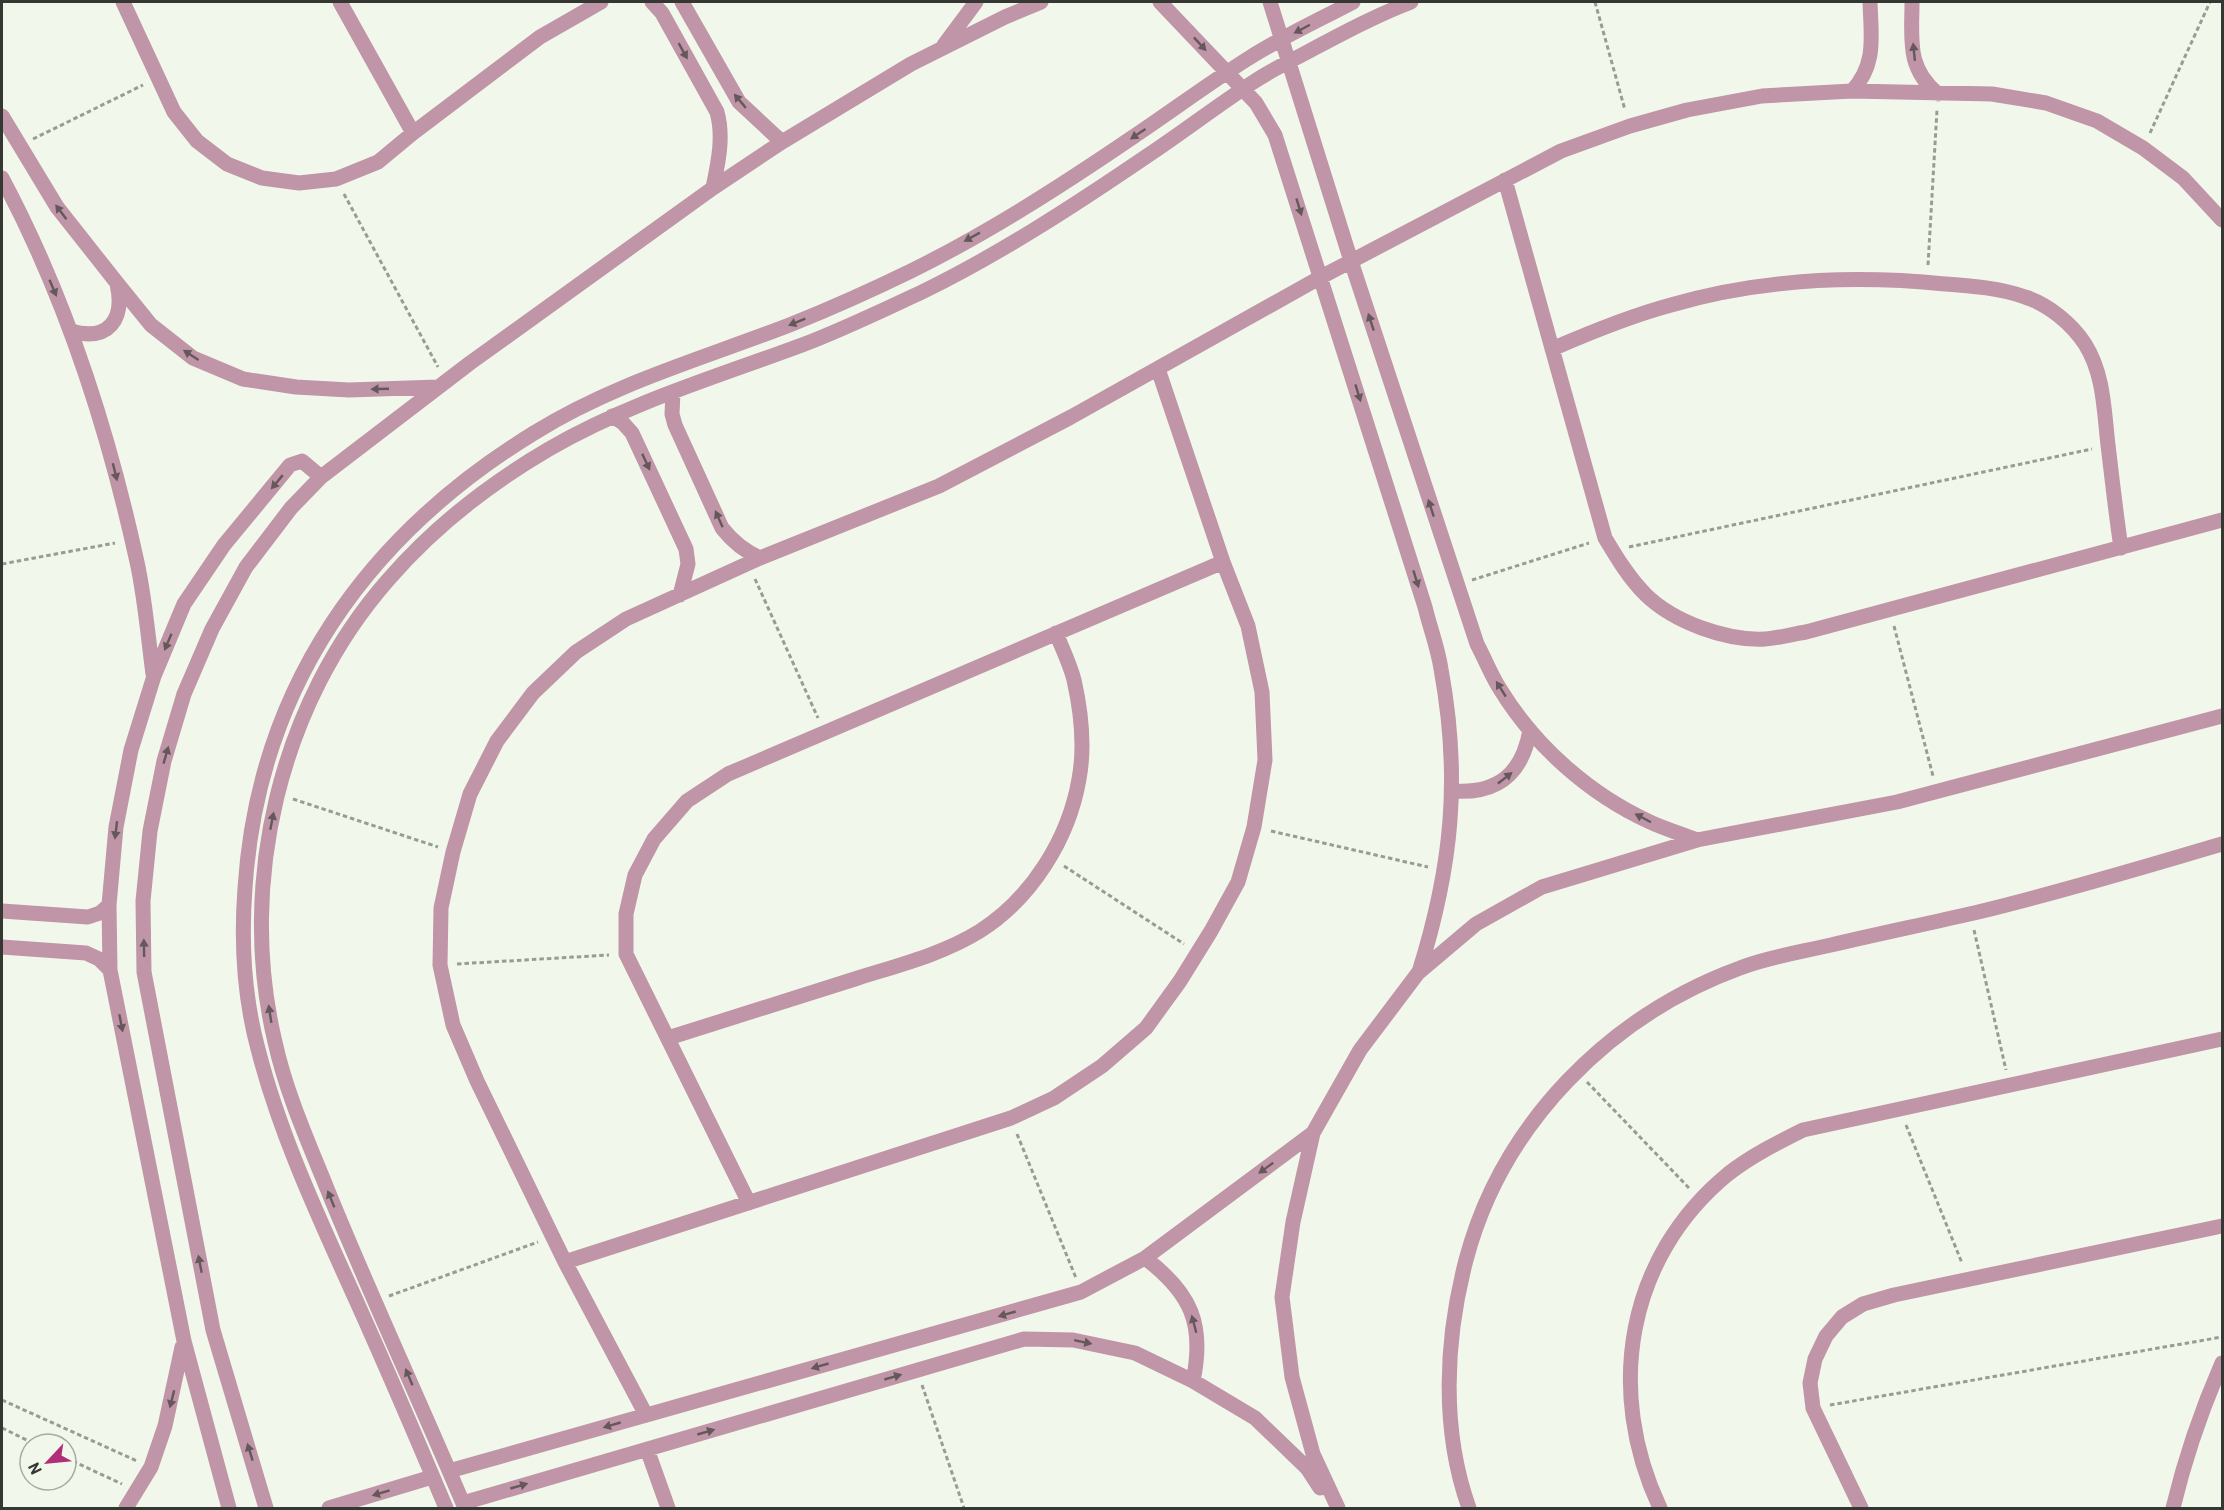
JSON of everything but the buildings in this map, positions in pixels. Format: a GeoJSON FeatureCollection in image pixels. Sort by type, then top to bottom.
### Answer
{"type":"FeatureCollection","features":[{"type":"Feature","properties":{"kind":"street"},"geometry":{"type":"LineString","coordinates":[[123,2],[174,112],[197,141],[227,164],[262,178],[299,183],[336,179],[378,162],[540,37],[601,2]]}},
{"type":"Feature","properties":{"kind":"street"},"geometry":{"type":"LineString","coordinates":[[340,2],[413,133]]}},
{"type":"Feature","properties":{"kind":"street"},"geometry":{"type":"LineString","coordinates":[[652,2],[662,13],[717,112],[720,136],[713,188]]}},
{"type":"Feature","properties":{"kind":"street"},"geometry":{"type":"LineString","coordinates":[[682,2],[740,102],[782,142]]}},
{"type":"Feature","properties":{"kind":"street"},"geometry":{"type":"LineString","coordinates":[[943,48],[976,2]]}},
{"type":"Feature","properties":{"kind":"street"},"geometry":{"type":"LineString","coordinates":[[266,1509],[213,1330],[144,972],[143,901],[150,831],[164,761],[189,683],[212,628],[246,567],[291,508],[321,477],[442,385],[713,188],[782,142],[911,64],[1005,17],[1041,2]]}},
{"type":"Feature","properties":{"kind":"street"},"geometry":{"type":"LineString","coordinates":[[1160,2],[1256,103],[1275,135],[1425,607],[1441,668],[1450,729],[1453,791],[1445,871],[1434,923],[1418,973]]}},
{"type":"Feature","properties":{"kind":"street"},"geometry":{"type":"LineString","coordinates":[[1270,2],[1351,261],[1477,644],[1500,689],[1530,730],[1565,767],[1606,798],[1650,822],[1697,840]]}},
{"type":"Feature","properties":{"kind":"street"},"geometry":{"type":"LineString","coordinates":[[445,1508],[326,1234],[273,1103],[256,1042],[246,980],[243,917],[245,875],[258,791],[277,731],[302,673],[334,619],[371,568],[415,522],[473,473],[537,430],[605,395],[796,322],[913,270],[1024,209],[1227,73],[1353,2]]}},
{"type":"Feature","properties":{"kind":"street"},"geometry":{"type":"LineString","coordinates":[[1336,1509],[1307,1468],[1255,1418],[1193,1381],[1135,1353],[1073,1340],[1024,1339],[647,1449],[464,1506],[343,1228],[291,1099],[274,1040],[264,980],[261,919],[265,858],[278,794],[294,740],[318,684],[349,631],[385,583],[427,538],[486,490],[548,449],[612,416],[807,343],[925,290],[1038,228],[1243,89],[1376,15],[1411,2]]}},
{"type":"Feature","properties":{"kind":"street"},"geometry":{"type":"LineString","coordinates":[[1852,91],[1865,75],[1871,55],[1870,2]]}},
{"type":"Feature","properties":{"kind":"street"},"geometry":{"type":"LineString","coordinates":[[1912,2],[1913,55],[1917,71],[1926,84],[1938,94]]}},
{"type":"Feature","properties":{"kind":"street"},"geometry":{"type":"LineString","coordinates":[[646,1415],[552,1237],[453,1025],[440,965],[441,908],[453,852],[470,794],[498,741],[533,693],[576,652],[626,619],[754,561],[939,486],[1071,417],[1321,277],[1561,151],[1630,126],[1687,110],[1762,96],[1852,91],[1992,94],[2046,103],[2097,121],[2143,148],[2183,178],[2223,220]]}},
{"type":"Feature","properties":{"kind":"street"},"geometry":{"type":"LineString","coordinates":[[2,116],[18,146],[57,207],[117,283],[151,325],[194,358],[243,379],[306,388],[349,390],[442,385]]}},
{"type":"Feature","properties":{"kind":"street"},"geometry":{"type":"LineString","coordinates":[[2,178],[24,220],[71,331],[109,447],[137,564],[154,676]]}},
{"type":"Feature","properties":{"kind":"street"},"geometry":{"type":"LineString","coordinates":[[1505,180],[1609,545],[1619,563],[1647,596],[1682,620],[1722,635],[1764,639],[1806,632],[2223,520]]}},
{"type":"Feature","properties":{"kind":"street"},"geometry":{"type":"LineString","coordinates":[[1552,349],[1622,320],[1672,304],[1735,290],[1799,282],[1863,279],[1927,282],[1990,288],[2027,297],[2060,316],[2085,344],[2100,378],[2121,548]]}},
{"type":"Feature","properties":{"kind":"street"},"geometry":{"type":"LineString","coordinates":[[71,331],[85,335],[99,333],[111,325],[119,312],[120,298],[117,283]]}},
{"type":"Feature","properties":{"kind":"street"},"geometry":{"type":"LineString","coordinates":[[565,1262],[1011,1118],[1054,1098],[1102,1066],[1146,1028],[1180,981],[1238,882],[1254,827],[1264,760],[1262,692],[1248,626],[1223,562],[1158,369]]}},
{"type":"Feature","properties":{"kind":"street"},"geometry":{"type":"LineString","coordinates":[[673,392],[672,414],[675,425],[723,528],[754,561]]}},
{"type":"Feature","properties":{"kind":"street"},"geometry":{"type":"LineString","coordinates":[[612,416],[632,433],[686,549],[688,564],[681,595]]}},
{"type":"Feature","properties":{"kind":"street"},"geometry":{"type":"LineString","coordinates":[[229,1509],[183,1341],[110,970],[110,905],[118,816],[131,750],[154,676],[184,604],[224,545],[290,465],[302,461],[321,477]]}},
{"type":"Feature","properties":{"kind":"street"},"geometry":{"type":"LineString","coordinates":[[748,1203],[626,954],[626,914],[636,875],[654,839],[687,801],[728,774],[1223,562]]}},
{"type":"Feature","properties":{"kind":"street"},"geometry":{"type":"LineString","coordinates":[[668,1038],[938,952],[980,931],[1007,910],[1031,885],[1069,820],[1080,777],[1081,725],[1073,678],[1056,633]]}},
{"type":"Feature","properties":{"kind":"street"},"geometry":{"type":"LineString","coordinates":[[1336,1509],[1313,1454],[1292,1377],[1282,1297],[1293,1222],[1313,1133],[1360,1050],[1418,973],[1476,924],[1542,887],[1697,840],[1897,802],[2223,716]]}},
{"type":"Feature","properties":{"kind":"street"},"geometry":{"type":"LineString","coordinates":[[1453,791],[1471,792],[1489,788],[1505,779],[1518,766],[1527,749],[1530,730]]}},
{"type":"Feature","properties":{"kind":"street"},"geometry":{"type":"LineString","coordinates":[[1469,1509],[1452,1429],[1449,1364],[1456,1299],[1472,1235],[1498,1175],[1533,1120],[1576,1070],[1635,1022],[1681,993],[1741,967],[2034,899],[2223,844]]}},
{"type":"Feature","properties":{"kind":"street"},"geometry":{"type":"LineString","coordinates":[[2,911],[88,917],[100,913],[110,905]]}},
{"type":"Feature","properties":{"kind":"street"},"geometry":{"type":"LineString","coordinates":[[2,947],[86,953],[99,959],[110,970]]}},
{"type":"Feature","properties":{"kind":"street"},"geometry":{"type":"LineString","coordinates":[[1659,1509],[1648,1484],[1635,1439],[1629,1391],[1632,1343],[1643,1297],[1658,1262],[1677,1229],[1701,1200],[1738,1167],[1764,1149],[1803,1130],[2223,1039]]}},
{"type":"Feature","properties":{"kind":"street"},"geometry":{"type":"LineString","coordinates":[[449,1471],[1081,1292],[1145,1258],[1313,1133]]}},
{"type":"Feature","properties":{"kind":"street"},"geometry":{"type":"LineString","coordinates":[[1861,1509],[1813,1408],[1810,1383],[1815,1359],[1826,1336],[1842,1317],[1863,1304],[1969,1279],[2223,1226]]}},
{"type":"Feature","properties":{"kind":"street"},"geometry":{"type":"LineString","coordinates":[[1145,1258],[1173,1282],[1191,1312],[1198,1347],[1193,1381]]}},
{"type":"Feature","properties":{"kind":"street"},"geometry":{"type":"LineString","coordinates":[[126,1509],[151,1467],[168,1416],[183,1341]]}},
{"type":"Feature","properties":{"kind":"street"},"geometry":{"type":"LineString","coordinates":[[2173,1509],[2184,1464],[2205,1402],[2223,1364]]}},
{"type":"Feature","properties":{"kind":"street"},"geometry":{"type":"LineString","coordinates":[[410,1423],[425,1416]]}},
{"type":"Feature","properties":{"kind":"street"},"geometry":{"type":"LineString","coordinates":[[647,1449],[668,1509]]}},
{"type":"Feature","properties":{"kind":"street"},"geometry":{"type":"LineString","coordinates":[[329,1509],[432,1476]]}},
{"type":"Feature","properties":{"kind":"path"},"geometry":{"type":"LineString","coordinates":[[1595,2],[1630,126]]}},
{"type":"Feature","properties":{"kind":"path"},"geometry":{"type":"LineString","coordinates":[[2143,148],[2210,2]]}},
{"type":"Feature","properties":{"kind":"path"},"geometry":{"type":"LineString","coordinates":[[18,146],[158,78]]}},
{"type":"Feature","properties":{"kind":"path"},"geometry":{"type":"LineString","coordinates":[[1927,282],[1938,94]]}},
{"type":"Feature","properties":{"kind":"path"},"geometry":{"type":"LineString","coordinates":[[336,179],[442,385]]}},
{"type":"Feature","properties":{"kind":"path"},"geometry":{"type":"LineString","coordinates":[[1456,585],[1609,545],[2108,445]]}},
{"type":"Feature","properties":{"kind":"path"},"geometry":{"type":"LineString","coordinates":[[2,564],[131,539]]}},
{"type":"Feature","properties":{"kind":"path"},"geometry":{"type":"LineString","coordinates":[[754,561],[825,733]]}},
{"type":"Feature","properties":{"kind":"path"},"geometry":{"type":"LineString","coordinates":[[1890,610],[1937,791]]}},
{"type":"Feature","properties":{"kind":"path"},"geometry":{"type":"LineString","coordinates":[[278,794],[453,852]]}},
{"type":"Feature","properties":{"kind":"path"},"geometry":{"type":"LineString","coordinates":[[1254,827],[1445,871]]}},
{"type":"Feature","properties":{"kind":"path"},"geometry":{"type":"LineString","coordinates":[[1050,856],[1198,953]]}},
{"type":"Feature","properties":{"kind":"path"},"geometry":{"type":"LineString","coordinates":[[1970,914],[2009,1085]]}},
{"type":"Feature","properties":{"kind":"path"},"geometry":{"type":"LineString","coordinates":[[440,965],[626,954]]}},
{"type":"Feature","properties":{"kind":"path"},"geometry":{"type":"LineString","coordinates":[[1576,1070],[1701,1200]]}},
{"type":"Feature","properties":{"kind":"path"},"geometry":{"type":"LineString","coordinates":[[1900,1109],[1969,1279]]}},
{"type":"Feature","properties":{"kind":"path"},"geometry":{"type":"LineString","coordinates":[[1011,1118],[1081,1292]]}},
{"type":"Feature","properties":{"kind":"path"},"geometry":{"type":"LineString","coordinates":[[376,1300],[552,1237]]}},
{"type":"Feature","properties":{"kind":"path"},"geometry":{"type":"LineString","coordinates":[[1813,1408],[2223,1337]]}},
{"type":"Feature","properties":{"kind":"path"},"geometry":{"type":"LineString","coordinates":[[917,1370],[964,1509]]}},
{"type":"Feature","properties":{"kind":"path"},"geometry":{"type":"LineString","coordinates":[[2,1400],[151,1467]]}},
{"type":"Feature","properties":{"kind":"path"},"geometry":{"type":"LineString","coordinates":[[2,1428],[18,1436]]}},
{"type":"Feature","properties":{"kind":"path"},"geometry":{"type":"LineString","coordinates":[[78,1464],[137,1491]]}}]}
